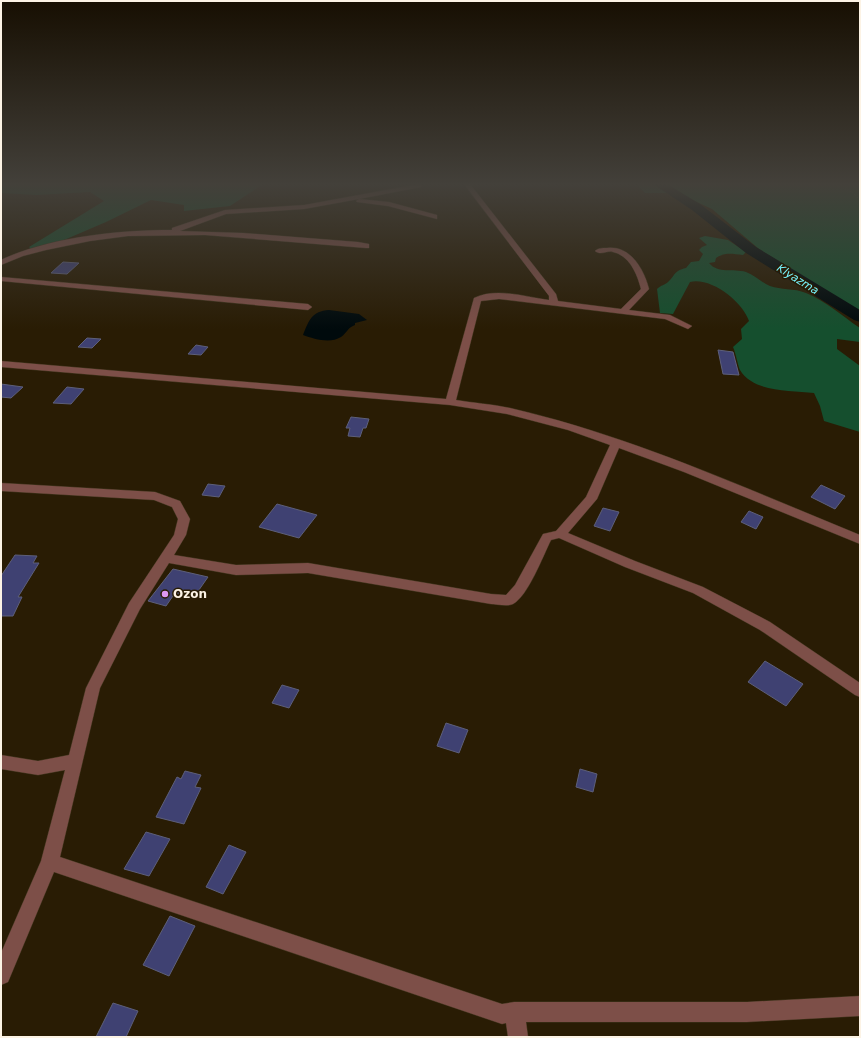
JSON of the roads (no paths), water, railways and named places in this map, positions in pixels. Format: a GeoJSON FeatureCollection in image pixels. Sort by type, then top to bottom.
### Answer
{"type":"FeatureCollection","features":[{"type":"Feature","properties":{"kind":"street"},"geometry":{"type":"LineString","coordinates":[[1,263],[16,255],[79,239],[154,232]]}},
{"type":"Feature","properties":{"kind":"street"},"geometry":{"type":"LineString","coordinates":[[191,232],[358,244],[366,246]]}},
{"type":"Feature","properties":{"kind":"street"},"geometry":{"type":"LineString","coordinates":[[504,232],[553,296],[554,303]]}},
{"type":"Feature","properties":{"kind":"street"},"geometry":{"type":"LineString","coordinates":[[599,251],[614,249],[619,250],[627,256],[642,273],[645,289],[623,311]]}},
{"type":"Feature","properties":{"kind":"street"},"geometry":{"type":"LineString","coordinates":[[1,279],[45,281],[308,307]]}},
{"type":"Feature","properties":{"kind":"street"},"geometry":{"type":"LineString","coordinates":[[450,402],[477,300],[483,297],[499,296],[667,317],[688,326]]}},
{"type":"Feature","properties":{"kind":"street"},"geometry":{"type":"LineString","coordinates":[[1,364],[450,402],[508,411],[572,428],[688,469],[860,540]]}},
{"type":"Feature","properties":{"kind":"street"},"geometry":{"type":"LineString","coordinates":[[166,558],[236,570],[308,568],[491,599],[509,600],[520,588],[547,537],[560,534],[591,499],[616,444]]}},
{"type":"Feature","properties":{"kind":"street"},"geometry":{"type":"LineString","coordinates":[[1,487],[156,496],[176,504],[184,519],[180,535],[134,606],[93,688],[50,862],[1,975]]}},
{"type":"Feature","properties":{"kind":"street"},"geometry":{"type":"LineString","coordinates":[[560,534],[630,564],[698,590],[765,626],[860,691]]}},
{"type":"Feature","properties":{"kind":"street"},"geometry":{"type":"LineString","coordinates":[[1,762],[38,768],[74,761]]}},
{"type":"Feature","properties":{"kind":"street"},"geometry":{"type":"LineString","coordinates":[[50,862],[502,1014],[514,1012],[747,1012],[860,1006]]}},
{"type":"Feature","properties":{"kind":"street"},"geometry":{"type":"LineString","coordinates":[[514,1012],[518,1037]]}},
{"type":"Feature","properties":{"kind":"waterway","name":"Klyazma"},"geometry":{"type":"LineString","coordinates":[[729,232],[751,250],[860,317]]}},
{"type":"Feature","properties":{"kind":"place","name":"Ozon"},"geometry":{"type":"Point","coordinates":[165,594]}}]}
